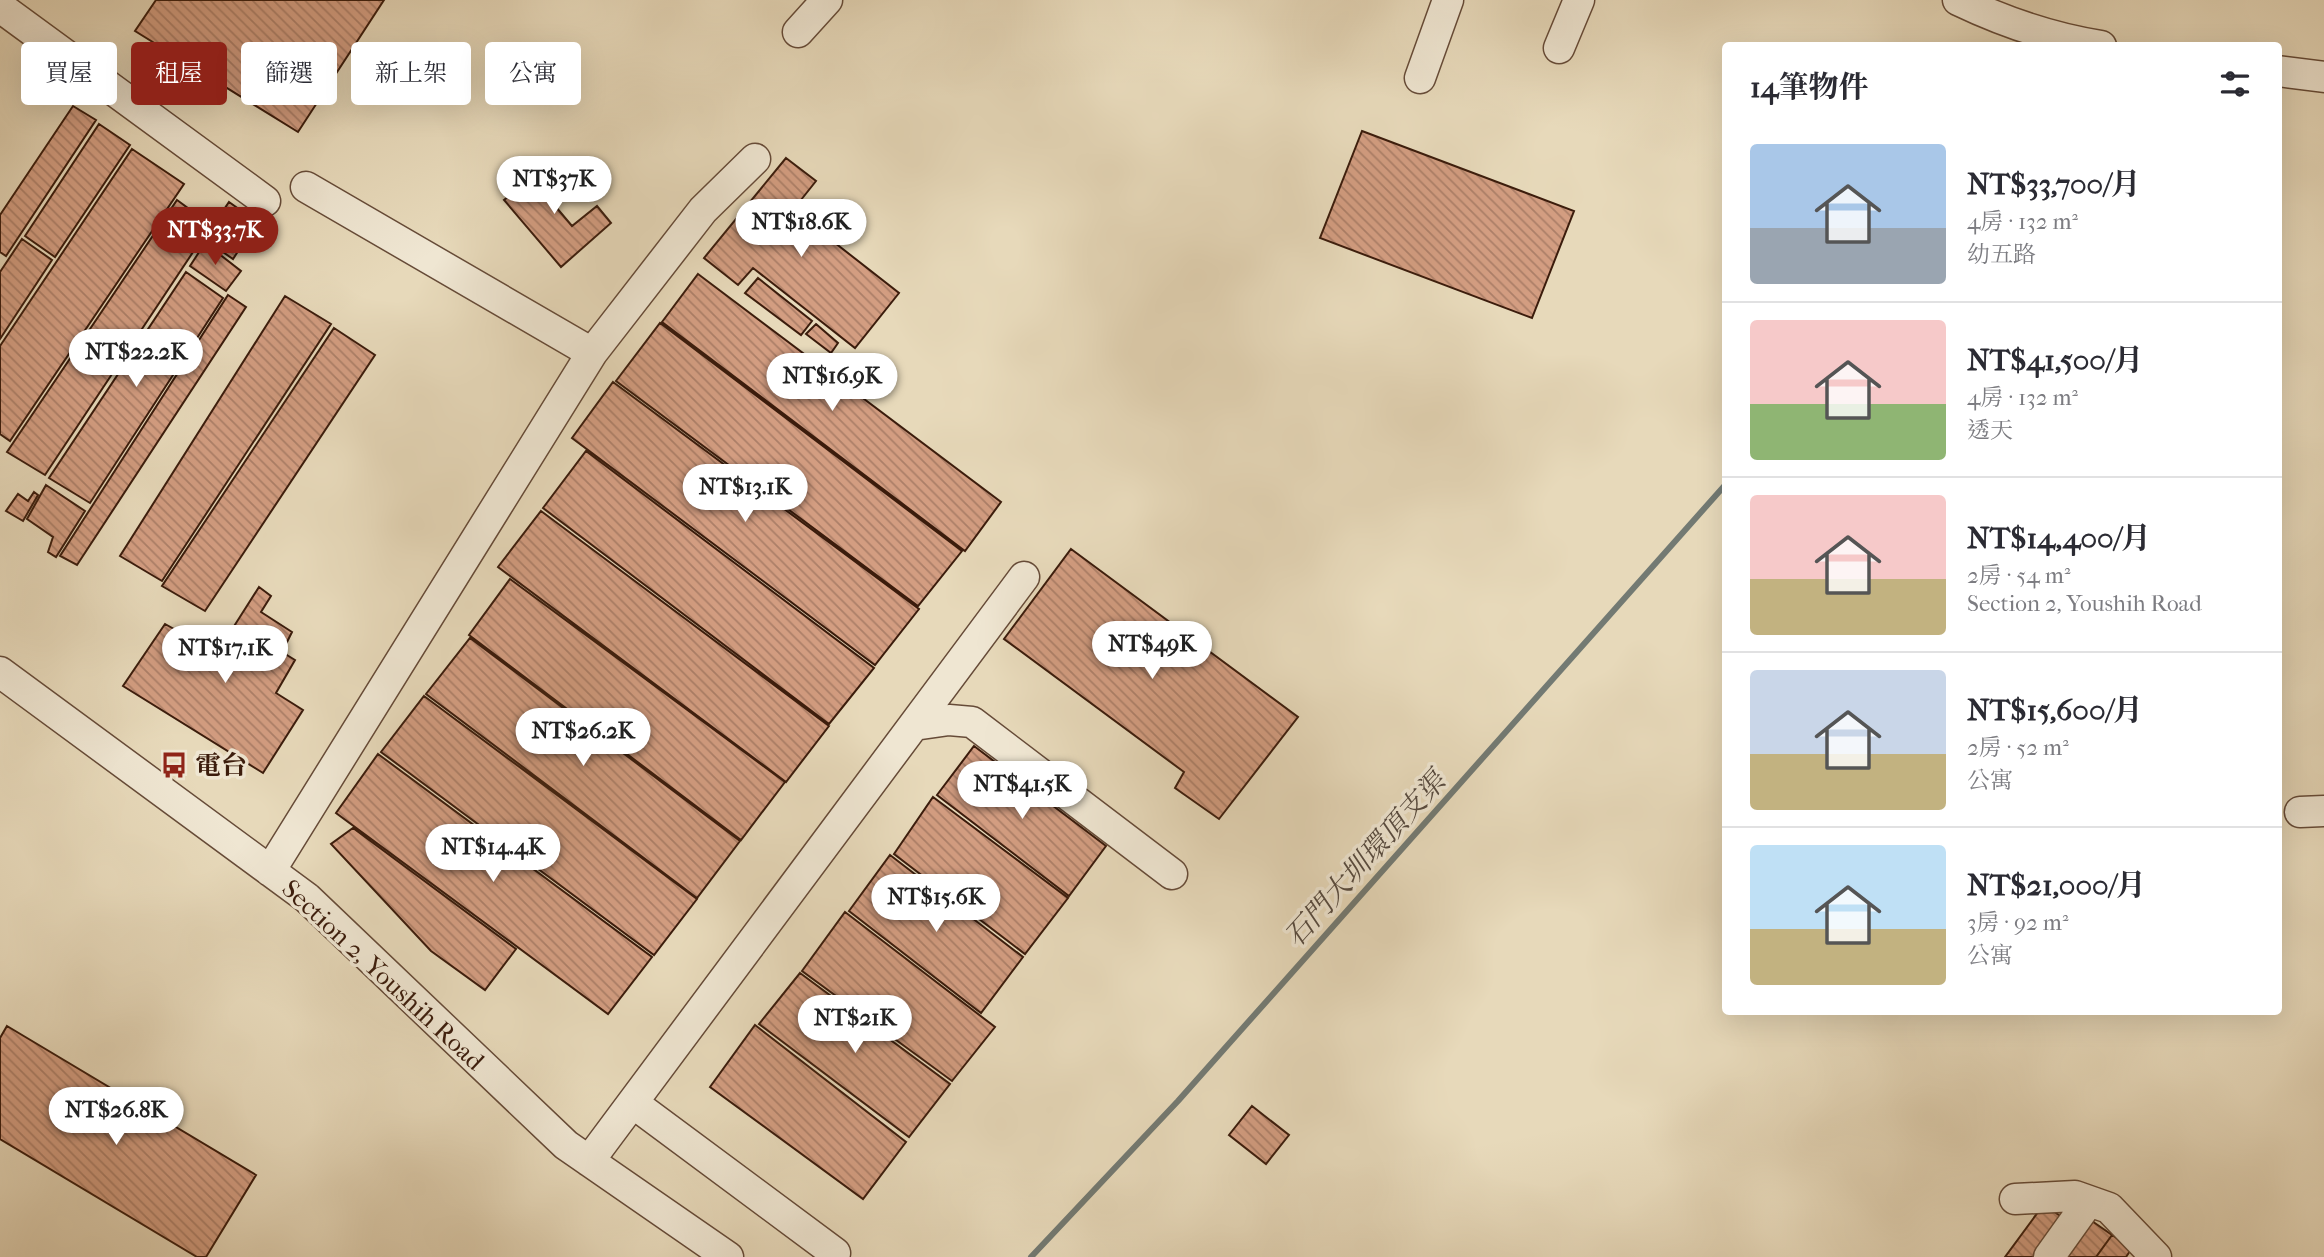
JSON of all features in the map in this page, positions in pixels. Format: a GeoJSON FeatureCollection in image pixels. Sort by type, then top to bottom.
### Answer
{"type":"FeatureCollection","features":[{"type":"Feature","properties":{"kind":"street"},"geometry":{"type":"LineString","coordinates":[[798,32],[827,0]]}},
{"type":"Feature","properties":{"kind":"street"},"geometry":{"type":"LineString","coordinates":[[1420,78],[1448,0]]}},
{"type":"Feature","properties":{"kind":"street"},"geometry":{"type":"LineString","coordinates":[[1559,48],[1578,0]]}},
{"type":"Feature","properties":{"kind":"street"},"geometry":{"type":"LineString","coordinates":[[1958,0],[1997,19],[2073,42]]}},
{"type":"Feature","properties":{"kind":"street"},"geometry":{"type":"LineString","coordinates":[[0,7],[265,201]]}},
{"type":"Feature","properties":{"kind":"street"},"geometry":{"type":"LineString","coordinates":[[2283,71],[2324,52]]}},
{"type":"Feature","properties":{"kind":"street"},"geometry":{"type":"LineString","coordinates":[[2283,71],[2324,77]]}},
{"type":"Feature","properties":{"kind":"street"},"geometry":{"type":"LineString","coordinates":[[270,872],[592,353],[704,210],[755,159]]}},
{"type":"Feature","properties":{"kind":"street"},"geometry":{"type":"LineString","coordinates":[[306,187],[592,353]]}},
{"type":"Feature","properties":{"kind":"street"},"geometry":{"type":"LineString","coordinates":[[589,1161],[1024,578]]}},
{"type":"Feature","properties":{"kind":"street","name":"Section 2, Youshih Road"},"geometry":{"type":"LineString","coordinates":[[0,672],[307,898],[566,1145],[728,1257]]}},
{"type":"Feature","properties":{"kind":"street"},"geometry":{"type":"LineString","coordinates":[[914,725],[949,720],[972,722],[1172,874]]}},
{"type":"Feature","properties":{"kind":"street"},"geometry":{"type":"LineString","coordinates":[[634,1103],[835,1253]]}},
{"type":"Feature","properties":{"kind":"street"},"geometry":{"type":"LineString","coordinates":[[2015,1199],[2075,1196],[2109,1208],[2152,1255]]}},
{"type":"Feature","properties":{"kind":"street"},"geometry":{"type":"LineString","coordinates":[[2049,1257],[2089,1201]]}},
{"type":"Feature","properties":{"kind":"building"},"geometry":{"type":"Polygon","coordinates":[[[156,0],[384,0],[357,42],[351,42],[351,51],[337,72],[337,42],[241,42],[241,97],[227,88],[227,42],[153,42],[135,31],[156,0]]]}},
{"type":"Feature","properties":{"kind":"building"},"geometry":{"type":"Polygon","coordinates":[[[254,105],[316,105],[298,132],[254,105]]]}},
{"type":"Feature","properties":{"kind":"building"},"geometry":{"type":"Polygon","coordinates":[[[73,106],[96,120],[6,256],[0,252],[0,215],[73,106]]]}},
{"type":"Feature","properties":{"kind":"building"},"geometry":{"type":"Polygon","coordinates":[[[99,124],[130,145],[55,257],[25,236],[99,124]]]}},
{"type":"Feature","properties":{"kind":"building"},"geometry":{"type":"Polygon","coordinates":[[[1362,131],[1574,211],[1532,318],[1320,238],[1362,131]]]}},
{"type":"Feature","properties":{"kind":"building"},"geometry":{"type":"Polygon","coordinates":[[[132,149],[184,184],[10,441],[0,434],[0,346],[132,149]]]}},
{"type":"Feature","properties":{"kind":"building"},"geometry":{"type":"Polygon","coordinates":[[[786,158],[816,181],[793,210],[899,293],[855,348],[753,268],[738,285],[704,258],[786,158]]]}},
{"type":"Feature","properties":{"kind":"building"},"geometry":{"type":"Polygon","coordinates":[[[559,159],[570,173],[545,194],[572,226],[597,206],[611,223],[561,267],[504,200],[559,159]]]}},
{"type":"Feature","properties":{"kind":"building"},"geometry":{"type":"Polygon","coordinates":[[[177,200],[211,225],[45,475],[7,452],[177,200]]]}},
{"type":"Feature","properties":{"kind":"building"},"geometry":{"type":"Polygon","coordinates":[[[229,202],[257,222],[233,259],[204,239],[229,202]]]}},
{"type":"Feature","properties":{"kind":"building"},"geometry":{"type":"Polygon","coordinates":[[[22,239],[52,260],[0,339],[0,272],[22,239]]]}},
{"type":"Feature","properties":{"kind":"building"},"geometry":{"type":"Polygon","coordinates":[[[205,243],[241,271],[226,291],[190,266],[205,243]]]}},
{"type":"Feature","properties":{"kind":"building"},"geometry":{"type":"Polygon","coordinates":[[[186,272],[223,298],[90,503],[49,478],[186,272]]]}},
{"type":"Feature","properties":{"kind":"building"},"geometry":{"type":"Polygon","coordinates":[[[698,274],[1001,502],[965,551],[662,322],[698,274]]]}},
{"type":"Feature","properties":{"kind":"building"},"geometry":{"type":"Polygon","coordinates":[[[758,278],[812,321],[801,335],[745,293],[758,278]]]}},
{"type":"Feature","properties":{"kind":"building"},"geometry":{"type":"Polygon","coordinates":[[[228,295],[246,307],[77,565],[60,556],[228,295]]]}},
{"type":"Feature","properties":{"kind":"building"},"geometry":{"type":"Polygon","coordinates":[[[285,296],[331,324],[162,581],[120,556],[285,296]]]}},
{"type":"Feature","properties":{"kind":"building"},"geometry":{"type":"Polygon","coordinates":[[[660,323],[962,551],[918,606],[616,381],[660,323]]]}},
{"type":"Feature","properties":{"kind":"building"},"geometry":{"type":"Polygon","coordinates":[[[816,324],[838,343],[831,353],[806,334],[816,324]]]}},
{"type":"Feature","properties":{"kind":"building"},"geometry":{"type":"Polygon","coordinates":[[[334,328],[375,355],[205,611],[162,586],[334,328]]]}},
{"type":"Feature","properties":{"kind":"building"},"geometry":{"type":"Polygon","coordinates":[[[613,382],[919,609],[875,665],[572,438],[613,382]]]}},
{"type":"Feature","properties":{"kind":"building"},"geometry":{"type":"Polygon","coordinates":[[[586,451],[874,668],[829,724],[543,508],[586,451]]]}},
{"type":"Feature","properties":{"kind":"building"},"geometry":{"type":"Polygon","coordinates":[[[46,485],[85,511],[56,557],[48,552],[53,537],[27,519],[46,485]]]}},
{"type":"Feature","properties":{"kind":"building"},"geometry":{"type":"Polygon","coordinates":[[[34,492],[38,495],[23,521],[6,511],[18,494],[28,501],[34,492]]]}},
{"type":"Feature","properties":{"kind":"building"},"geometry":{"type":"Polygon","coordinates":[[[541,511],[829,726],[786,782],[498,567],[541,511]]]}},
{"type":"Feature","properties":{"kind":"building"},"geometry":{"type":"Polygon","coordinates":[[[1071,549],[1298,717],[1219,819],[1175,788],[1184,772],[1004,639],[1071,549]]]}},
{"type":"Feature","properties":{"kind":"building"},"geometry":{"type":"Polygon","coordinates":[[[510,579],[785,782],[741,840],[469,635],[510,579]]]}},
{"type":"Feature","properties":{"kind":"building"},"geometry":{"type":"Polygon","coordinates":[[[259,587],[271,596],[261,612],[292,632],[282,652],[295,660],[276,693],[303,710],[263,773],[123,686],[165,624],[217,653],[259,587]]]}},
{"type":"Feature","properties":{"kind":"building"},"geometry":{"type":"Polygon","coordinates":[[[470,638],[740,841],[697,898],[426,694],[470,638]]]}},
{"type":"Feature","properties":{"kind":"building"},"geometry":{"type":"Polygon","coordinates":[[[424,696],[697,899],[654,955],[381,752],[424,696]]]}},
{"type":"Feature","properties":{"kind":"building"},"geometry":{"type":"Polygon","coordinates":[[[974,746],[1106,846],[1069,896],[937,795],[974,746]]]}},
{"type":"Feature","properties":{"kind":"building"},"geometry":{"type":"Polygon","coordinates":[[[378,754],[652,957],[608,1014],[336,813],[378,754]]]}},
{"type":"Feature","properties":{"kind":"building"},"geometry":{"type":"Polygon","coordinates":[[[933,797],[1068,898],[1025,954],[894,854],[933,797]]]}},
{"type":"Feature","properties":{"kind":"building"},"geometry":{"type":"Polygon","coordinates":[[[353,828],[516,949],[485,990],[431,951],[331,844],[353,828]]]}},
{"type":"Feature","properties":{"kind":"building"},"geometry":{"type":"Polygon","coordinates":[[[890,855],[1023,957],[981,1013],[849,911],[890,855]]]}},
{"type":"Feature","properties":{"kind":"building"},"geometry":{"type":"Polygon","coordinates":[[[845,912],[995,1027],[952,1081],[802,971],[845,912]]]}},
{"type":"Feature","properties":{"kind":"building"},"geometry":{"type":"Polygon","coordinates":[[[800,973],[950,1084],[909,1137],[759,1024],[800,973]]]}},
{"type":"Feature","properties":{"kind":"building"},"geometry":{"type":"Polygon","coordinates":[[[755,1025],[906,1142],[863,1199],[710,1087],[755,1025]]]}},
{"type":"Feature","properties":{"kind":"building"},"geometry":{"type":"Polygon","coordinates":[[[7,1026],[256,1175],[206,1257],[197,1257],[0,1139],[0,1038],[7,1026]]]}},
{"type":"Feature","properties":{"kind":"building"},"geometry":{"type":"Polygon","coordinates":[[[1252,1106],[1289,1135],[1266,1164],[1229,1135],[1252,1106]]]}},
{"type":"Feature","properties":{"kind":"building"},"geometry":{"type":"Polygon","coordinates":[[[2044,1204],[2064,1219],[2036,1257],[2005,1257],[2044,1204]]]}},
{"type":"Feature","properties":{"kind":"building"},"geometry":{"type":"Polygon","coordinates":[[[2089,1219],[2112,1235],[2096,1257],[2064,1257],[2089,1219]]]}},
{"type":"Feature","properties":{"kind":"building"},"geometry":{"type":"Polygon","coordinates":[[[2112,1235],[2132,1248],[2126,1257],[2096,1257],[2112,1235]]]}},
{"type":"Feature","properties":{"kind":"waterway","name":"石門大圳環頂支渠"},"geometry":{"type":"LineString","coordinates":[[1031,1257],[1178,1101],[1722,489]]}},
{"type":"Feature","properties":{"kind":"place","name":"電台"},"geometry":{"type":"Point","coordinates":[174,765]}}]}
